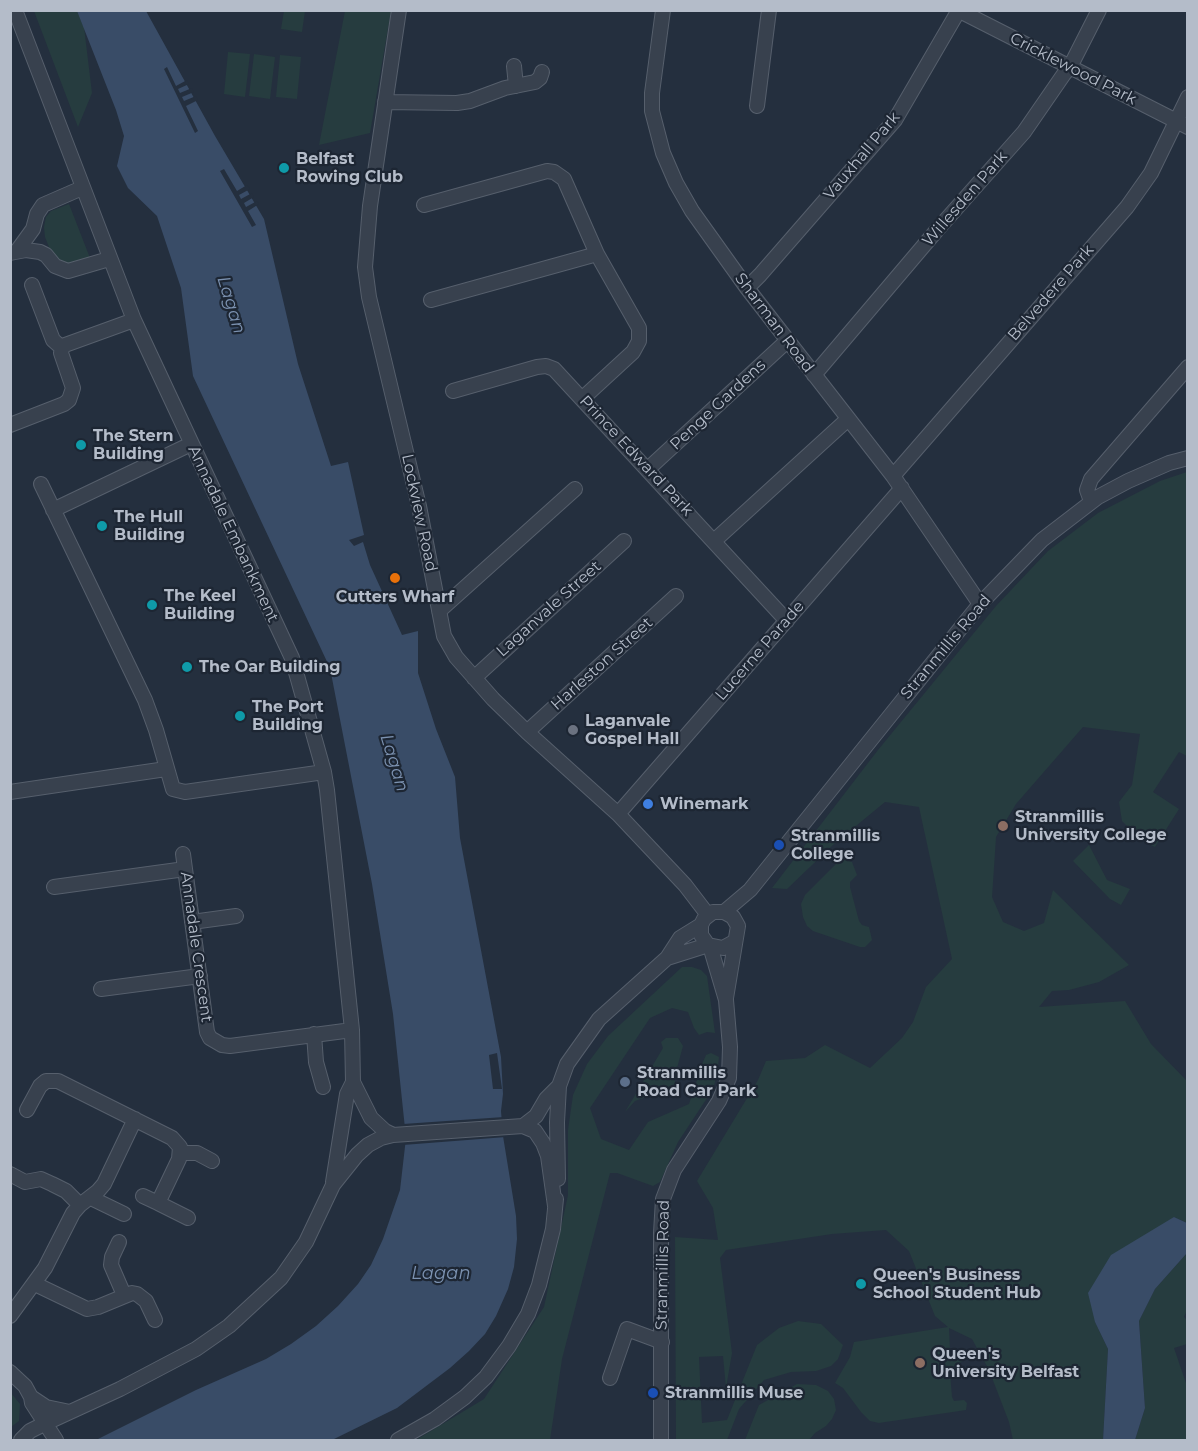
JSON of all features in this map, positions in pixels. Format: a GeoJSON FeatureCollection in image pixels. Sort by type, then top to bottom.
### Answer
{"type":"FeatureCollection","features":[{"type":"Feature","properties":{"kind":"street","name":"Annadale Embankment"},"geometry":{"type":"LineString","coordinates":[[15,10],[134,320],[292,658],[324,772],[352,1030],[353,1082],[371,1118],[385,1131],[396,1134]]}},
{"type":"Feature","properties":{"kind":"street","name":"Lockview Road"},"geometry":{"type":"LineString","coordinates":[[399,10],[368,226],[366,281],[448,645],[474,678],[527,732],[618,814],[685,885],[705,920]]}},
{"type":"Feature","properties":{"kind":"street","name":"Sharman Road"},"geometry":{"type":"LineString","coordinates":[[663,10],[652,93],[652,111],[656,130],[676,183],[692,211],[747,288],[902,488],[980,604]]}},
{"type":"Feature","properties":{"kind":"street"},"geometry":{"type":"LineString","coordinates":[[758,106],[769,10]]}},
{"type":"Feature","properties":{"kind":"street","name":"Willesden Park"},"geometry":{"type":"LineString","coordinates":[[814,375],[1024,132],[1070,67],[1099,10]]}},
{"type":"Feature","properties":{"kind":"street","name":"Vauxhall Park"},"geometry":{"type":"LineString","coordinates":[[747,288],[895,120],[959,11]]}},
{"type":"Feature","properties":{"kind":"street","name":"Cricklewood Park"},"geometry":{"type":"LineString","coordinates":[[959,11],[1181,124]]}},
{"type":"Feature","properties":{"kind":"street"},"geometry":{"type":"LineString","coordinates":[[514,66],[516,86]]}},
{"type":"Feature","properties":{"kind":"street"},"geometry":{"type":"LineString","coordinates":[[386,102],[457,103],[535,82],[540,78],[542,72]]}},
{"type":"Feature","properties":{"kind":"street","name":"Belvedere Park"},"geometry":{"type":"LineString","coordinates":[[893,476],[1127,207],[1181,124],[1188,97]]}},
{"type":"Feature","properties":{"kind":"street"},"geometry":{"type":"LineString","coordinates":[[424,205],[537,174],[554,172],[564,179],[597,254],[639,328],[633,352],[583,399]]}},
{"type":"Feature","properties":{"kind":"street"},"geometry":{"type":"LineString","coordinates":[[14,252],[33,229],[37,214],[43,205],[82,188]]}},
{"type":"Feature","properties":{"kind":"street"},"geometry":{"type":"LineString","coordinates":[[14,252],[40,252],[56,266],[68,271],[109,259]]}},
{"type":"Feature","properties":{"kind":"street"},"geometry":{"type":"LineString","coordinates":[[431,300],[597,254]]}},
{"type":"Feature","properties":{"kind":"street"},"geometry":{"type":"LineString","coordinates":[[10,425],[64,404],[72,394],[72,383],[62,348],[53,340],[32,285]]}},
{"type":"Feature","properties":{"kind":"street"},"geometry":{"type":"LineString","coordinates":[[62,348],[134,320]]}},
{"type":"Feature","properties":{"kind":"street","name":"Penge Gardens"},"geometry":{"type":"LineString","coordinates":[[648,469],[787,341]]}},
{"type":"Feature","properties":{"kind":"street","name":"Prince Edward Park"},"geometry":{"type":"LineString","coordinates":[[453,391],[528,369],[546,366],[554,369],[787,621]]}},
{"type":"Feature","properties":{"kind":"street"},"geometry":{"type":"LineString","coordinates":[[1091,501],[1086,490],[1091,479],[1188,366]]}},
{"type":"Feature","properties":{"kind":"street"},"geometry":{"type":"LineString","coordinates":[[714,541],[848,419]]}},
{"type":"Feature","properties":{"kind":"street"},"geometry":{"type":"LineString","coordinates":[[53,510],[191,444]]}},
{"type":"Feature","properties":{"kind":"street","name":"Stranmillis Road"},"geometry":{"type":"LineString","coordinates":[[724,912],[750,890],[980,604],[1042,540],[1091,501],[1128,481],[1169,463],[1188,458]]}},
{"type":"Feature","properties":{"kind":"street"},"geometry":{"type":"LineString","coordinates":[[41,484],[145,700],[156,730],[170,785],[177,792],[185,792],[324,772]]}},
{"type":"Feature","properties":{"kind":"street","name":"Lucerne Parade"},"geometry":{"type":"LineString","coordinates":[[618,814],[902,488]]}},
{"type":"Feature","properties":{"kind":"street"},"geometry":{"type":"LineString","coordinates":[[439,611],[575,489]]}},
{"type":"Feature","properties":{"kind":"street","name":"Laganvale Street"},"geometry":{"type":"LineString","coordinates":[[474,678],[624,540]]}},
{"type":"Feature","properties":{"kind":"street","name":"Harleston Street"},"geometry":{"type":"LineString","coordinates":[[527,732],[676,596]]}},
{"type":"Feature","properties":{"kind":"street"},"geometry":{"type":"LineString","coordinates":[[10,792],[166,769]]}},
{"type":"Feature","properties":{"kind":"street","name":"Annadale Crescent"},"geometry":{"type":"LineString","coordinates":[[183,854],[207,1032],[215,1042],[230,1046],[352,1030]]}},
{"type":"Feature","properties":{"kind":"street"},"geometry":{"type":"LineString","coordinates":[[54,887],[185,869]]}},
{"type":"Feature","properties":{"kind":"street","name":"Stranmillis Road"},"geometry":{"type":"LineString","coordinates":[[736,921],[750,890]]}},
{"type":"Feature","properties":{"kind":"street"},"geometry":{"type":"LineString","coordinates":[[398,1440],[435,1419],[486,1377],[509,1346],[528,1314],[539,1284],[553,1229],[558,1166],[559,1086],[567,1064],[596,1024],[667,958],[680,938],[719,911],[733,917],[736,921],[738,931],[734,942],[723,948],[709,946],[667,958]]}},
{"type":"Feature","properties":{"kind":"street"},"geometry":{"type":"LineString","coordinates":[[192,922],[236,916]]}},
{"type":"Feature","properties":{"kind":"street"},"geometry":{"type":"LineString","coordinates":[[705,920],[701,935],[709,946]]}},
{"type":"Feature","properties":{"kind":"street","name":"Stranmillis Road"},"geometry":{"type":"LineString","coordinates":[[726,1000],[734,942]]}},
{"type":"Feature","properties":{"kind":"street","name":"Stranmillis Road"},"geometry":{"type":"LineString","coordinates":[[661,1440],[661,1216],[663,1199],[674,1170],[719,1101],[729,1078],[730,1047],[726,1000],[709,946]]}},
{"type":"Feature","properties":{"kind":"street"},"geometry":{"type":"LineString","coordinates":[[101,989],[200,976]]}},
{"type":"Feature","properties":{"kind":"street"},"geometry":{"type":"LineString","coordinates":[[314,1034],[316,1062],[323,1087]]}},
{"type":"Feature","properties":{"kind":"street"},"geometry":{"type":"LineString","coordinates":[[27,1110],[40,1086],[46,1081],[53,1080],[172,1137],[180,1147],[180,1160],[158,1203]]}},
{"type":"Feature","properties":{"kind":"street","name":"Annadale Embankment"},"geometry":{"type":"LineString","coordinates":[[333,1185],[347,1094],[353,1082]]}},
{"type":"Feature","properties":{"kind":"street"},"geometry":{"type":"LineString","coordinates":[[518,1126],[536,1116],[546,1099],[559,1086]]}},
{"type":"Feature","properties":{"kind":"street"},"geometry":{"type":"LineString","coordinates":[[10,1317],[17,1294],[35,1284],[69,1220],[104,1184],[135,1119]]}},
{"type":"Feature","properties":{"kind":"street"},"geometry":{"type":"LineString","coordinates":[[396,1134],[518,1126],[535,1131],[548,1156],[555,1206]]}},
{"type":"Feature","properties":{"kind":"street","name":"Annadale Embankment"},"geometry":{"type":"LineString","coordinates":[[23,1439],[30,1431],[120,1389],[196,1349],[229,1326],[280,1278],[306,1242],[333,1185],[357,1155],[368,1145],[381,1138],[396,1134]]}},
{"type":"Feature","properties":{"kind":"street"},"geometry":{"type":"LineString","coordinates":[[181,1153],[197,1154],[213,1161]]}},
{"type":"Feature","properties":{"kind":"street"},"geometry":{"type":"LineString","coordinates":[[10,1174],[25,1182],[41,1179],[86,1202],[124,1214]]}},
{"type":"Feature","properties":{"kind":"street"},"geometry":{"type":"LineString","coordinates":[[143,1196],[188,1218]]}},
{"type":"Feature","properties":{"kind":"street"},"geometry":{"type":"LineString","coordinates":[[119,1242],[111,1265],[124,1295]]}},
{"type":"Feature","properties":{"kind":"street"},"geometry":{"type":"LineString","coordinates":[[35,1284],[87,1309],[98,1307],[132,1293],[142,1296],[155,1320]]}},
{"type":"Feature","properties":{"kind":"street"},"geometry":{"type":"LineString","coordinates":[[610,1378],[627,1329],[662,1342]]}},
{"type":"Feature","properties":{"kind":"street"},"geometry":{"type":"LineString","coordinates":[[10,1372],[25,1386],[32,1397],[46,1407],[70,1412],[60,1429],[58,1440]]}},
{"type":"Feature","properties":{"kind":"street"},"geometry":{"type":"LineString","coordinates":[[32,1397],[32,1403],[44,1424],[58,1440]]}},
{"type":"Feature","properties":{"kind":"street"},"geometry":{"type":"LineString","coordinates":[[23,1439],[48,1440]]}},
{"type":"Feature","properties":{"kind":"green space"},"geometry":{"type":"Polygon","coordinates":[[[34,11],[77,11],[84,27],[92,93],[78,127],[34,11]]]}},
{"type":"Feature","properties":{"kind":"green space"},"geometry":{"type":"Polygon","coordinates":[[[284,11],[305,11],[302,32],[281,29],[284,11]]]}},
{"type":"Feature","properties":{"kind":"green space"},"geometry":{"type":"Polygon","coordinates":[[[345,11],[391,11],[370,133],[319,145],[345,11]]]}},
{"type":"Feature","properties":{"kind":"green space"},"geometry":{"type":"Polygon","coordinates":[[[228,52],[250,54],[245,97],[224,94],[228,52]]]}},
{"type":"Feature","properties":{"kind":"green space"},"geometry":{"type":"Polygon","coordinates":[[[254,54],[275,57],[270,99],[249,96],[254,54]]]}},
{"type":"Feature","properties":{"kind":"green space"},"geometry":{"type":"Polygon","coordinates":[[[280,55],[301,57],[297,99],[276,97],[280,55]]]}},
{"type":"Feature","properties":{"kind":"green space"},"geometry":{"type":"Polygon","coordinates":[[[69,204],[90,258],[70,266],[60,264],[53,257],[45,237],[44,227],[46,217],[51,211],[69,204]]]}},
{"type":"Feature","properties":{"kind":"green space","name":"Stranmillis University College"},"geometry":{"type":"Polygon","coordinates":[[[1187,472],[1187,756],[1179,752],[1153,792],[1179,809],[1155,847],[1142,841],[1122,821],[1119,802],[1132,785],[1140,734],[1083,727],[1016,804],[996,837],[992,897],[1003,922],[1024,931],[1044,923],[1053,890],[1129,965],[1099,982],[1069,990],[1052,991],[1039,1007],[1125,1001],[1151,1044],[1187,1081],[1187,1223],[1174,1217],[1095,1322],[1108,1349],[1103,1440],[1013,1440],[1009,1422],[989,1370],[972,1339],[949,1328],[950,1350],[963,1361],[954,1366],[950,1372],[952,1397],[954,1401],[964,1400],[967,1403],[966,1410],[879,1423],[870,1421],[843,1388],[835,1383],[850,1357],[854,1342],[948,1327],[935,1316],[909,1251],[886,1230],[832,1234],[726,1250],[720,1258],[732,1353],[726,1388],[723,1356],[699,1357],[702,1423],[727,1420],[757,1345],[779,1328],[798,1321],[821,1324],[843,1345],[838,1359],[831,1366],[816,1371],[791,1372],[764,1380],[739,1409],[727,1440],[676,1440],[675,1237],[718,1240],[713,1208],[697,1181],[758,1080],[766,1061],[805,1058],[825,1045],[870,1068],[902,1038],[913,1022],[926,987],[952,959],[919,807],[885,802],[834,844],[787,889],[772,888],[878,750],[996,606],[1048,551],[1098,513],[1160,481],[1187,472]]]}},
{"type":"Feature","properties":{"kind":"green space"},"geometry":{"type":"Polygon","coordinates":[[[1089,845],[1107,880],[1130,889],[1121,905],[1110,899],[1073,861],[1089,845]]]}},
{"type":"Feature","properties":{"kind":"green space"},"geometry":{"type":"Polygon","coordinates":[[[839,861],[852,862],[857,875],[850,882],[850,887],[859,921],[862,925],[869,927],[872,940],[865,947],[813,931],[807,926],[803,917],[801,904],[805,895],[839,861]]]}},
{"type":"Feature","properties":{"kind":"green space"},"geometry":{"type":"Polygon","coordinates":[[[682,967],[701,970],[707,976],[715,1033],[707,1032],[699,1035],[688,1012],[672,1008],[650,1018],[590,1108],[601,1139],[629,1150],[648,1122],[689,1104],[706,1055],[711,1053],[719,1057],[717,1075],[713,1089],[678,1142],[660,1182],[653,1186],[617,1173],[610,1173],[562,1359],[550,1440],[416,1440],[484,1399],[544,1307],[568,1195],[568,1130],[573,1095],[587,1064],[608,1036],[682,967]]]}},
{"type":"Feature","properties":{"kind":"green space"},"geometry":{"type":"Polygon","coordinates":[[[666,1038],[678,1038],[683,1046],[674,1079],[676,1084],[666,1094],[652,1095],[635,1101],[625,1112],[663,1048],[661,1042],[666,1038]]]}},
{"type":"Feature","properties":{"kind":"green space"},"geometry":{"type":"Polygon","coordinates":[[[1187,1253],[1187,1310],[1184,1317],[1187,1320],[1187,1344],[1174,1348],[1187,1386],[1187,1440],[1135,1440],[1145,1408],[1139,1321],[1155,1289],[1187,1253]]]}},
{"type":"Feature","properties":{"kind":"green space"},"geometry":{"type":"Polygon","coordinates":[[[797,1384],[816,1385],[828,1391],[834,1399],[836,1410],[826,1426],[809,1440],[745,1440],[759,1405],[797,1384]]]}},
{"type":"Feature","properties":{"kind":"green space"},"geometry":{"type":"Polygon","coordinates":[[[11,1393],[20,1404],[19,1421],[11,1427],[11,1393]]]}},
{"type":"Feature","properties":{"kind":"water","name":"Lagan"},"geometry":{"type":"Polygon","coordinates":[[[77,11],[146,11],[264,219],[298,364],[331,466],[348,462],[364,535],[349,540],[354,546],[363,542],[370,565],[402,635],[418,631],[418,673],[436,729],[455,777],[460,838],[501,1057],[503,1136],[516,1216],[517,1239],[514,1267],[508,1289],[496,1316],[485,1334],[469,1351],[397,1408],[332,1440],[96,1440],[196,1390],[266,1359],[316,1326],[338,1306],[371,1265],[383,1239],[400,1190],[406,1138],[393,1014],[372,884],[330,668],[193,376],[181,288],[157,216],[128,188],[117,166],[124,136],[77,11]]]}},
{"type":"Feature","properties":{"kind":"water"},"geometry":{"type":"Polygon","coordinates":[[[1174,1217],[1187,1223],[1187,1253],[1155,1289],[1139,1321],[1145,1408],[1135,1440],[1103,1440],[1108,1349],[1095,1322],[1088,1293],[1111,1255],[1174,1217]]]}},
{"type":"Feature","properties":{"kind":"pier"},"geometry":{"type":"Polygon","coordinates":[[[167,67],[176,86],[187,80],[189,84],[178,89],[180,93],[192,88],[194,92],[182,97],[184,101],[196,96],[198,100],[186,106],[198,131],[195,133],[164,69],[167,67]]]}},
{"type":"Feature","properties":{"kind":"pier"},"geometry":{"type":"Polygon","coordinates":[[[224,169],[237,191],[247,185],[250,189],[239,195],[241,199],[252,193],[254,197],[244,203],[246,207],[257,201],[259,204],[248,211],[256,225],[252,227],[220,171],[224,169]]]}},
{"type":"Feature","properties":{"kind":"pier"},"geometry":{"type":"Polygon","coordinates":[[[497,1053],[502,1089],[493,1089],[489,1055],[497,1053]]]}},
{"type":"Feature","properties":{"kind":"pier"},"geometry":{"type":"Polygon","coordinates":[[[504,1117],[506,1137],[403,1145],[403,1124],[504,1117]]]}},
{"type":"Feature","properties":{"kind":"place","name":"Belfast Rowing Club"},"geometry":{"type":"Point","coordinates":[284,168]}},
{"type":"Feature","properties":{"kind":"place","name":"The Stern Building"},"geometry":{"type":"Point","coordinates":[81,445]}},
{"type":"Feature","properties":{"kind":"place","name":"The Hull Building"},"geometry":{"type":"Point","coordinates":[102,526]}},
{"type":"Feature","properties":{"kind":"place","name":"Cutters Wharf"},"geometry":{"type":"Point","coordinates":[395,578]}},
{"type":"Feature","properties":{"kind":"place","name":"The Keel Building"},"geometry":{"type":"Point","coordinates":[152,605]}},
{"type":"Feature","properties":{"kind":"place","name":"The Oar Building"},"geometry":{"type":"Point","coordinates":[187,667]}},
{"type":"Feature","properties":{"kind":"place","name":"The Port Building"},"geometry":{"type":"Point","coordinates":[240,716]}},
{"type":"Feature","properties":{"kind":"place","name":"Laganvale Gospel Hall"},"geometry":{"type":"Point","coordinates":[573,730]}},
{"type":"Feature","properties":{"kind":"place","name":"Winemark"},"geometry":{"type":"Point","coordinates":[648,804]}},
{"type":"Feature","properties":{"kind":"place","name":"Stranmillis University College"},"geometry":{"type":"Point","coordinates":[1003,826]}},
{"type":"Feature","properties":{"kind":"place","name":"Stranmillis College"},"geometry":{"type":"Point","coordinates":[779,845]}},
{"type":"Feature","properties":{"kind":"place","name":"Stranmillis Road Car Park"},"geometry":{"type":"Point","coordinates":[625,1082]}},
{"type":"Feature","properties":{"kind":"place","name":"Queen's Business School Student Hub"},"geometry":{"type":"Point","coordinates":[861,1284]}},
{"type":"Feature","properties":{"kind":"place","name":"Queen's University Belfast"},"geometry":{"type":"Point","coordinates":[920,1363]}},
{"type":"Feature","properties":{"kind":"place","name":"Stranmillis Muse"},"geometry":{"type":"Point","coordinates":[653,1393]}}]}
